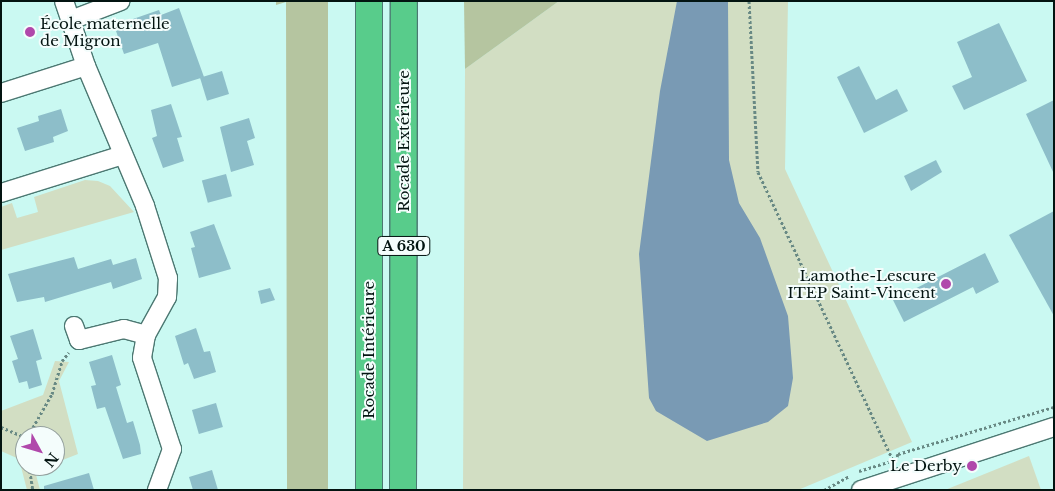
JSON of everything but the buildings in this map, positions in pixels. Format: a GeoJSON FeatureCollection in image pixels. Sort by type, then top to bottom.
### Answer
{"type":"FeatureCollection","features":[{"type":"Feature","properties":{"kind":"highway","name":"Rocade Intérieure"},"geometry":{"type":"LineString","coordinates":[[369,1],[370,490]]}},
{"type":"Feature","properties":{"kind":"highway","name":"Rocade Extérieure"},"geometry":{"type":"LineString","coordinates":[[403,490],[404,1]]}},
{"type":"Feature","properties":{"kind":"street"},"geometry":{"type":"LineString","coordinates":[[64,1],[86,66],[145,206],[168,278],[167,297],[146,335],[142,358],[172,449],[157,490]]}},
{"type":"Feature","properties":{"kind":"street"},"geometry":{"type":"LineString","coordinates":[[72,20],[121,1]]}},
{"type":"Feature","properties":{"kind":"street"},"geometry":{"type":"LineString","coordinates":[[1,93],[86,66]]}},
{"type":"Feature","properties":{"kind":"street"},"geometry":{"type":"LineString","coordinates":[[1,193],[123,155]]}},
{"type":"Feature","properties":{"kind":"street"},"geometry":{"type":"LineString","coordinates":[[77,333],[124,329],[146,335]]}},
{"type":"Feature","properties":{"kind":"street"},"geometry":{"type":"LineString","coordinates":[[861,490],[1054,427]]}},
{"type":"Feature","properties":{"kind":"path"},"geometry":{"type":"LineString","coordinates":[[749,1],[758,172],[894,462],[898,454],[1054,407]]}},
{"type":"Feature","properties":{"kind":"path"},"geometry":{"type":"LineString","coordinates":[[32,426],[52,394],[62,361],[77,333]]}},
{"type":"Feature","properties":{"kind":"path"},"geometry":{"type":"LineString","coordinates":[[1,427],[15,432]]}},
{"type":"Feature","properties":{"kind":"path"},"geometry":{"type":"LineString","coordinates":[[31,476],[33,490]]}},
{"type":"Feature","properties":{"kind":"green space"},"geometry":{"type":"Polygon","coordinates":[[[276,1],[328,1],[328,490],[287,490],[286,2],[276,5],[276,1]]]}},
{"type":"Feature","properties":{"kind":"green space"},"geometry":{"type":"Polygon","coordinates":[[[464,1],[559,1],[465,69],[464,1]]]}},
{"type":"Feature","properties":{"kind":"green space"},"geometry":{"type":"Polygon","coordinates":[[[559,1],[788,1],[785,169],[912,442],[798,490],[463,490],[465,69],[559,1]]]}},
{"type":"Feature","properties":{"kind":"green space"},"geometry":{"type":"Polygon","coordinates":[[[85,180],[98,181],[110,186],[134,212],[1,250],[1,207],[12,203],[17,218],[38,212],[34,197],[85,180]]]}},
{"type":"Feature","properties":{"kind":"green space"},"geometry":{"type":"Polygon","coordinates":[[[55,361],[69,362],[59,381],[78,454],[65,459],[65,426],[15,426],[15,457],[1,451],[1,411],[43,395],[55,361]]]}},
{"type":"Feature","properties":{"kind":"green space"},"geometry":{"type":"Polygon","coordinates":[[[1029,456],[1041,490],[945,490],[1029,456]]]}},
{"type":"Feature","properties":{"kind":"green space"},"geometry":{"type":"Polygon","coordinates":[[[23,476],[36,476],[40,490],[27,490],[23,476]]]}},
{"type":"Feature","properties":{"kind":"water"},"geometry":{"type":"Polygon","coordinates":[[[677,1],[728,1],[729,160],[739,203],[760,238],[788,316],[793,378],[788,406],[768,422],[707,441],[656,411],[649,398],[639,254],[660,91],[677,1]]]}},
{"type":"Feature","properties":{"kind":"place","name":"École maternelle de Migron"},"geometry":{"type":"Point","coordinates":[30,32]}},
{"type":"Feature","properties":{"kind":"place","name":"Lamothe-Lescure ITEP Saint-Vincent"},"geometry":{"type":"Point","coordinates":[946,284]}},
{"type":"Feature","properties":{"kind":"place","name":"Le Derby"},"geometry":{"type":"Point","coordinates":[972,466]}}]}
